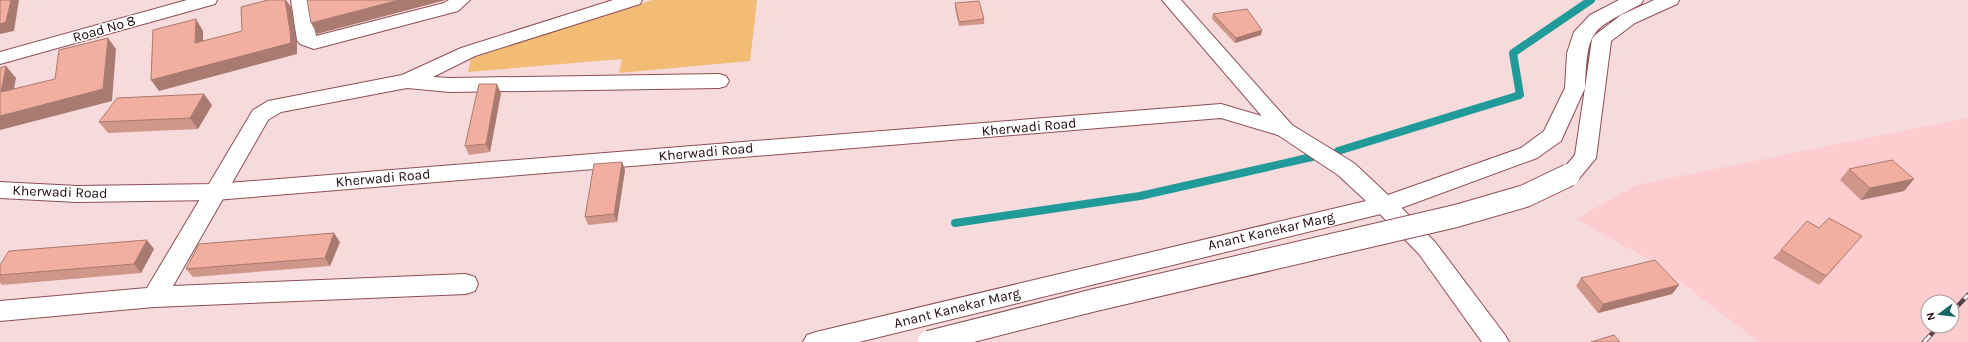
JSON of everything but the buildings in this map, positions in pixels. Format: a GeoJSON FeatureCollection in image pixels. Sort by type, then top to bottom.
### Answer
{"type":"FeatureCollection","features":[{"type":"Feature","properties":{"kind":"street","name":"Road No 8"},"geometry":{"type":"LineString","coordinates":[[0,58],[208,0]]}},
{"type":"Feature","properties":{"kind":"street"},"geometry":{"type":"LineString","coordinates":[[300,0],[307,40],[314,43],[451,7],[461,0]]}},
{"type":"Feature","properties":{"kind":"street"},"geometry":{"type":"LineString","coordinates":[[154,297],[260,115],[275,106],[408,81],[468,52],[634,0]]}},
{"type":"Feature","properties":{"kind":"street"},"geometry":{"type":"LineString","coordinates":[[1171,0],[1284,130]]}},
{"type":"Feature","properties":{"kind":"street","name":"Anant Kanekar Marg"},"geometry":{"type":"LineString","coordinates":[[816,342],[1385,205],[1529,153],[1553,136],[1575,88],[1577,53],[1584,32],[1597,19],[1634,0]]}},
{"type":"Feature","properties":{"kind":"street","name":"Anant Kanekar Marg"},"geometry":{"type":"LineString","coordinates":[[929,342],[1095,300],[1456,216],[1525,196],[1569,175],[1585,158],[1602,39],[1628,19],[1670,0]]}},
{"type":"Feature","properties":{"kind":"street"},"geometry":{"type":"LineString","coordinates":[[408,81],[450,85],[719,81]]}},
{"type":"Feature","properties":{"kind":"street","name":"Kherwadi Road"},"geometry":{"type":"LineString","coordinates":[[0,190],[77,194],[215,192],[1221,111],[1284,130],[1346,170],[1385,205],[1427,248],[1496,342]]}},
{"type":"Feature","properties":{"kind":"street"},"geometry":{"type":"LineString","coordinates":[[0,311],[154,297],[466,284]]}},
{"type":"Feature","properties":{"kind":"shaded area"},"geometry":{"type":"Polygon","coordinates":[[[653,0],[757,0],[750,61],[619,73],[622,59],[468,72],[471,58],[653,0]]]}},
{"type":"Feature","properties":{"kind":"shaded area"},"geometry":{"type":"Polygon","coordinates":[[[1968,118],[1968,342],[1759,342],[1657,264],[1576,219],[1636,185],[1968,118]]]}},
{"type":"Feature","properties":{"kind":"waterway"},"geometry":{"type":"LineString","coordinates":[[1338,151],[1520,95],[1513,53],[1591,0]]}},
{"type":"Feature","properties":{"kind":"waterway"},"geometry":{"type":"LineString","coordinates":[[955,223],[1140,196],[1312,157]]}},
{"type":"Feature","properties":{"kind":"railway"},"geometry":{"type":"LineString","coordinates":[[1960,304],[1968,295]]}},
{"type":"Feature","properties":{"kind":"railway"},"geometry":{"type":"LineString","coordinates":[[1924,342],[1932,334]]}}]}
